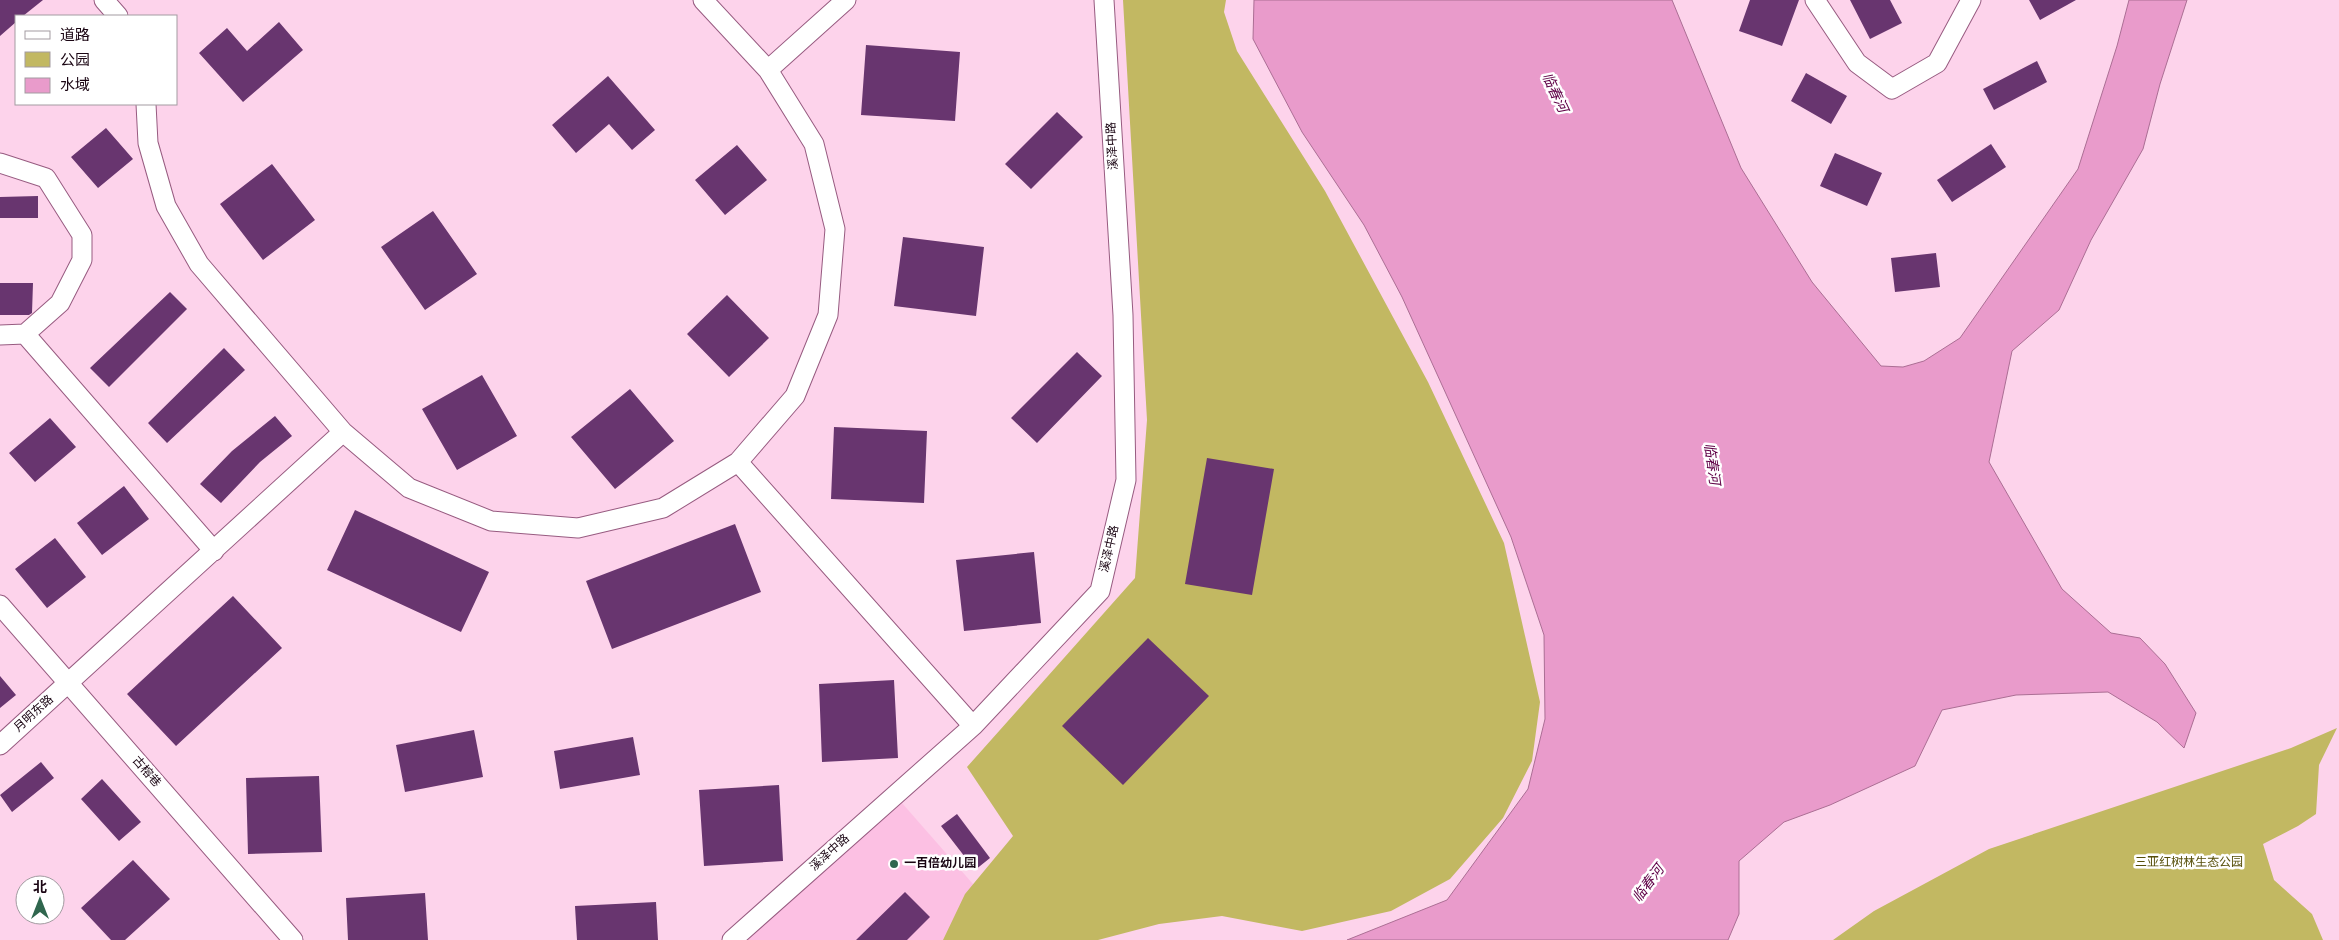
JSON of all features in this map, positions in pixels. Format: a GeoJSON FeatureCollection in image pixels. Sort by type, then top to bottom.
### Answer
{"type":"FeatureCollection","features":[{"type":"Feature","properties":{"kind":"street"},"geometry":{"type":"LineString","coordinates":[[104,0],[117,15]]}},
{"type":"Feature","properties":{"kind":"street"},"geometry":{"type":"LineString","coordinates":[[146,105],[148,143],[166,206],[199,264],[343,432],[410,488],[490,522],[578,528],[663,508],[738,462],[795,396],[828,315],[835,228],[814,144],[768,70],[703,0]]}},
{"type":"Feature","properties":{"kind":"street"},"geometry":{"type":"LineString","coordinates":[[768,70],[846,0]]}},
{"type":"Feature","properties":{"kind":"street","name":"溪泽中路"},"geometry":{"type":"LineString","coordinates":[[732,940],[972,726],[1100,591],[1126,480],[1123,314],[1104,0]]}},
{"type":"Feature","properties":{"kind":"street"},"geometry":{"type":"LineString","coordinates":[[1815,0],[1857,63],[1892,89],[1937,63],[1972,0]]}},
{"type":"Feature","properties":{"kind":"street"},"geometry":{"type":"LineString","coordinates":[[0,163],[46,178],[82,235],[82,260],[60,303],[25,334],[0,335]]}},
{"type":"Feature","properties":{"kind":"street"},"geometry":{"type":"LineString","coordinates":[[25,334],[214,551]]}},
{"type":"Feature","properties":{"kind":"street","name":"月明东路"},"geometry":{"type":"LineString","coordinates":[[0,745],[343,432]]}},
{"type":"Feature","properties":{"kind":"street"},"geometry":{"type":"LineString","coordinates":[[738,462],[972,726]]}},
{"type":"Feature","properties":{"kind":"street","name":"古榕巷"},"geometry":{"type":"LineString","coordinates":[[0,605],[293,940]]}},
{"type":"Feature","properties":{"kind":"shaded area","name":"一百倍幼儿园"},"geometry":{"type":"Polygon","coordinates":[[[902,803],[1008,924],[990,940],[744,940],[902,803]]]}},
{"type":"Feature","properties":{"kind":"green space"},"geometry":{"type":"Polygon","coordinates":[[[1123,0],[1226,0],[1224,12],[1237,51],[1325,191],[1428,382],[1504,543],[1540,702],[1532,761],[1503,818],[1450,879],[1391,911],[1302,931],[1222,916],[1159,924],[1098,940],[943,940],[965,894],[1013,836],[967,767],[1135,578],[1147,420],[1123,0]]]}},
{"type":"Feature","properties":{"kind":"green space","name":"三亚红树林生态公园"},"geometry":{"type":"Polygon","coordinates":[[[2337,728],[2319,765],[2316,814],[2298,826],[2263,844],[2274,880],[2312,914],[2323,940],[1833,940],[1874,911],[1989,849],[2291,748],[2337,728]]]}},
{"type":"Feature","properties":{"kind":"water","name":"临春河"},"geometry":{"type":"Polygon","coordinates":[[[1254,0],[1672,0],[1741,168],[1812,282],[1881,366],[1903,367],[1924,361],[1960,338],[2078,169],[2117,46],[2129,0],[2187,0],[2160,84],[2143,149],[2091,240],[2059,310],[2012,351],[1989,462],[2062,589],[2111,633],[2140,638],[2165,664],[2196,713],[2184,748],[2157,722],[2108,692],[2016,695],[1942,710],[1915,766],[1830,805],[1784,822],[1739,861],[1739,914],[1728,940],[1347,940],[1447,900],[1528,789],[1545,719],[1544,635],[1511,537],[1402,297],[1364,225],[1302,132],[1253,39],[1254,0]]]}},
{"type":"Feature","properties":{"kind":"building"},"geometry":{"type":"Polygon","coordinates":[[[0,0],[43,0],[24,15],[15,15],[15,23],[0,36],[0,0]]]}},
{"type":"Feature","properties":{"kind":"building"},"geometry":{"type":"Polygon","coordinates":[[[1750,0],[1799,0],[1782,46],[1739,31],[1750,0]]]}},
{"type":"Feature","properties":{"kind":"building"},"geometry":{"type":"Polygon","coordinates":[[[1850,0],[1890,0],[1902,23],[1870,39],[1850,0]]]}},
{"type":"Feature","properties":{"kind":"building"},"geometry":{"type":"Polygon","coordinates":[[[2029,0],[2076,0],[2040,20],[2029,0]]]}},
{"type":"Feature","properties":{"kind":"building"},"geometry":{"type":"Polygon","coordinates":[[[279,22],[303,50],[243,102],[199,53],[227,28],[247,51],[279,22]]]}},
{"type":"Feature","properties":{"kind":"building"},"geometry":{"type":"Polygon","coordinates":[[[866,45],[960,52],[955,121],[861,115],[866,45]]]}},
{"type":"Feature","properties":{"kind":"building"},"geometry":{"type":"Polygon","coordinates":[[[2037,61],[2047,82],[1994,110],[1983,89],[2037,61]]]}},
{"type":"Feature","properties":{"kind":"building"},"geometry":{"type":"Polygon","coordinates":[[[1806,73],[1847,96],[1831,124],[1791,101],[1806,73]]]}},
{"type":"Feature","properties":{"kind":"building"},"geometry":{"type":"Polygon","coordinates":[[[608,76],[655,130],[632,150],[609,124],[576,153],[552,125],[608,76]]]}},
{"type":"Feature","properties":{"kind":"building"},"geometry":{"type":"Polygon","coordinates":[[[1057,112],[1083,137],[1031,189],[1005,164],[1057,112]]]}},
{"type":"Feature","properties":{"kind":"building"},"geometry":{"type":"Polygon","coordinates":[[[106,128],[133,159],[98,188],[71,157],[106,128]]]}},
{"type":"Feature","properties":{"kind":"building"},"geometry":{"type":"Polygon","coordinates":[[[1991,144],[2006,167],[1952,202],[1937,180],[1991,144]]]}},
{"type":"Feature","properties":{"kind":"building"},"geometry":{"type":"Polygon","coordinates":[[[737,145],[767,180],[725,215],[695,180],[737,145]]]}},
{"type":"Feature","properties":{"kind":"building"},"geometry":{"type":"Polygon","coordinates":[[[1835,153],[1882,173],[1867,206],[1820,186],[1835,153]]]}},
{"type":"Feature","properties":{"kind":"building"},"geometry":{"type":"Polygon","coordinates":[[[272,164],[315,220],[263,260],[220,204],[272,164]]]}},
{"type":"Feature","properties":{"kind":"building"},"geometry":{"type":"Polygon","coordinates":[[[38,196],[38,218],[0,218],[0,197],[38,196]]]}},
{"type":"Feature","properties":{"kind":"building"},"geometry":{"type":"Polygon","coordinates":[[[433,211],[477,274],[425,310],[381,247],[433,211]]]}},
{"type":"Feature","properties":{"kind":"building"},"geometry":{"type":"Polygon","coordinates":[[[903,237],[984,247],[976,316],[894,306],[903,237]]]}},
{"type":"Feature","properties":{"kind":"building"},"geometry":{"type":"Polygon","coordinates":[[[1936,253],[1940,287],[1895,292],[1891,258],[1936,253]]]}},
{"type":"Feature","properties":{"kind":"building"},"geometry":{"type":"Polygon","coordinates":[[[0,283],[33,283],[32,313],[29,315],[0,315],[0,283]]]}},
{"type":"Feature","properties":{"kind":"building"},"geometry":{"type":"Polygon","coordinates":[[[170,292],[187,309],[109,387],[90,368],[170,292]]]}},
{"type":"Feature","properties":{"kind":"building"},"geometry":{"type":"Polygon","coordinates":[[[727,295],[769,338],[729,377],[687,334],[727,295]]]}},
{"type":"Feature","properties":{"kind":"building"},"geometry":{"type":"Polygon","coordinates":[[[224,348],[245,370],[167,443],[148,423],[224,348]]]}},
{"type":"Feature","properties":{"kind":"building"},"geometry":{"type":"Polygon","coordinates":[[[1077,352],[1102,376],[1037,443],[1011,418],[1077,352]]]}},
{"type":"Feature","properties":{"kind":"building"},"geometry":{"type":"Polygon","coordinates":[[[482,375],[517,436],[457,470],[422,409],[482,375]]]}},
{"type":"Feature","properties":{"kind":"building"},"geometry":{"type":"Polygon","coordinates":[[[630,389],[674,441],[615,489],[571,437],[630,389]]]}},
{"type":"Feature","properties":{"kind":"building"},"geometry":{"type":"Polygon","coordinates":[[[275,416],[292,436],[260,462],[221,503],[200,484],[232,451],[275,416]]]}},
{"type":"Feature","properties":{"kind":"building"},"geometry":{"type":"Polygon","coordinates":[[[50,418],[76,447],[35,482],[9,453],[50,418]]]}},
{"type":"Feature","properties":{"kind":"building"},"geometry":{"type":"Polygon","coordinates":[[[834,427],[927,431],[924,503],[831,499],[834,427]]]}},
{"type":"Feature","properties":{"kind":"building"},"geometry":{"type":"Polygon","coordinates":[[[1207,458],[1274,469],[1252,595],[1185,584],[1207,458]]]}},
{"type":"Feature","properties":{"kind":"building"},"geometry":{"type":"Polygon","coordinates":[[[124,486],[149,519],[102,555],[77,523],[124,486]]]}},
{"type":"Feature","properties":{"kind":"building"},"geometry":{"type":"Polygon","coordinates":[[[355,510],[489,572],[461,632],[327,570],[355,510]]]}},
{"type":"Feature","properties":{"kind":"building"},"geometry":{"type":"Polygon","coordinates":[[[735,524],[761,592],[612,649],[586,581],[735,524]]]}},
{"type":"Feature","properties":{"kind":"building"},"geometry":{"type":"Polygon","coordinates":[[[55,538],[86,577],[47,608],[15,569],[55,538]]]}},
{"type":"Feature","properties":{"kind":"building"},"geometry":{"type":"Polygon","coordinates":[[[1034,552],[1041,623],[964,631],[956,560],[1034,552]]]}},
{"type":"Feature","properties":{"kind":"building"},"geometry":{"type":"Polygon","coordinates":[[[233,596],[282,648],[176,746],[127,694],[233,596]]]}},
{"type":"Feature","properties":{"kind":"building"},"geometry":{"type":"Polygon","coordinates":[[[1148,638],[1209,696],[1123,785],[1062,726],[1148,638]]]}},
{"type":"Feature","properties":{"kind":"building"},"geometry":{"type":"Polygon","coordinates":[[[0,676],[16,695],[0,708],[0,676]]]}},
{"type":"Feature","properties":{"kind":"building"},"geometry":{"type":"Polygon","coordinates":[[[894,680],[898,758],[822,762],[819,684],[894,680]]]}},
{"type":"Feature","properties":{"kind":"building"},"geometry":{"type":"Polygon","coordinates":[[[474,730],[483,777],[405,792],[396,745],[474,730]]]}},
{"type":"Feature","properties":{"kind":"building"},"geometry":{"type":"Polygon","coordinates":[[[633,737],[640,775],[560,789],[554,751],[633,737]]]}},
{"type":"Feature","properties":{"kind":"building"},"geometry":{"type":"Polygon","coordinates":[[[41,762],[54,778],[12,812],[0,795],[41,762]]]}},
{"type":"Feature","properties":{"kind":"building"},"geometry":{"type":"Polygon","coordinates":[[[319,776],[322,852],[248,854],[246,778],[319,776]]]}},
{"type":"Feature","properties":{"kind":"building"},"geometry":{"type":"Polygon","coordinates":[[[102,779],[141,822],[119,841],[81,799],[102,779]]]}},
{"type":"Feature","properties":{"kind":"building"},"geometry":{"type":"Polygon","coordinates":[[[779,785],[783,861],[704,866],[699,790],[779,785]]]}},
{"type":"Feature","properties":{"kind":"building"},"geometry":{"type":"Polygon","coordinates":[[[957,814],[990,858],[975,870],[941,826],[957,814]]]}},
{"type":"Feature","properties":{"kind":"building"},"geometry":{"type":"Polygon","coordinates":[[[133,860],[170,899],[125,940],[111,940],[81,908],[133,860]]]}},
{"type":"Feature","properties":{"kind":"building"},"geometry":{"type":"Polygon","coordinates":[[[905,892],[930,917],[907,940],[856,940],[905,892]]]}},
{"type":"Feature","properties":{"kind":"building"},"geometry":{"type":"Polygon","coordinates":[[[425,893],[428,940],[348,940],[346,898],[425,893]]]}},
{"type":"Feature","properties":{"kind":"building"},"geometry":{"type":"Polygon","coordinates":[[[656,902],[658,940],[577,940],[575,906],[656,902]]]}},
{"type":"Feature","properties":{"kind":"place","name":"一百倍幼儿园"},"geometry":{"type":"Point","coordinates":[894,864]}}]}
